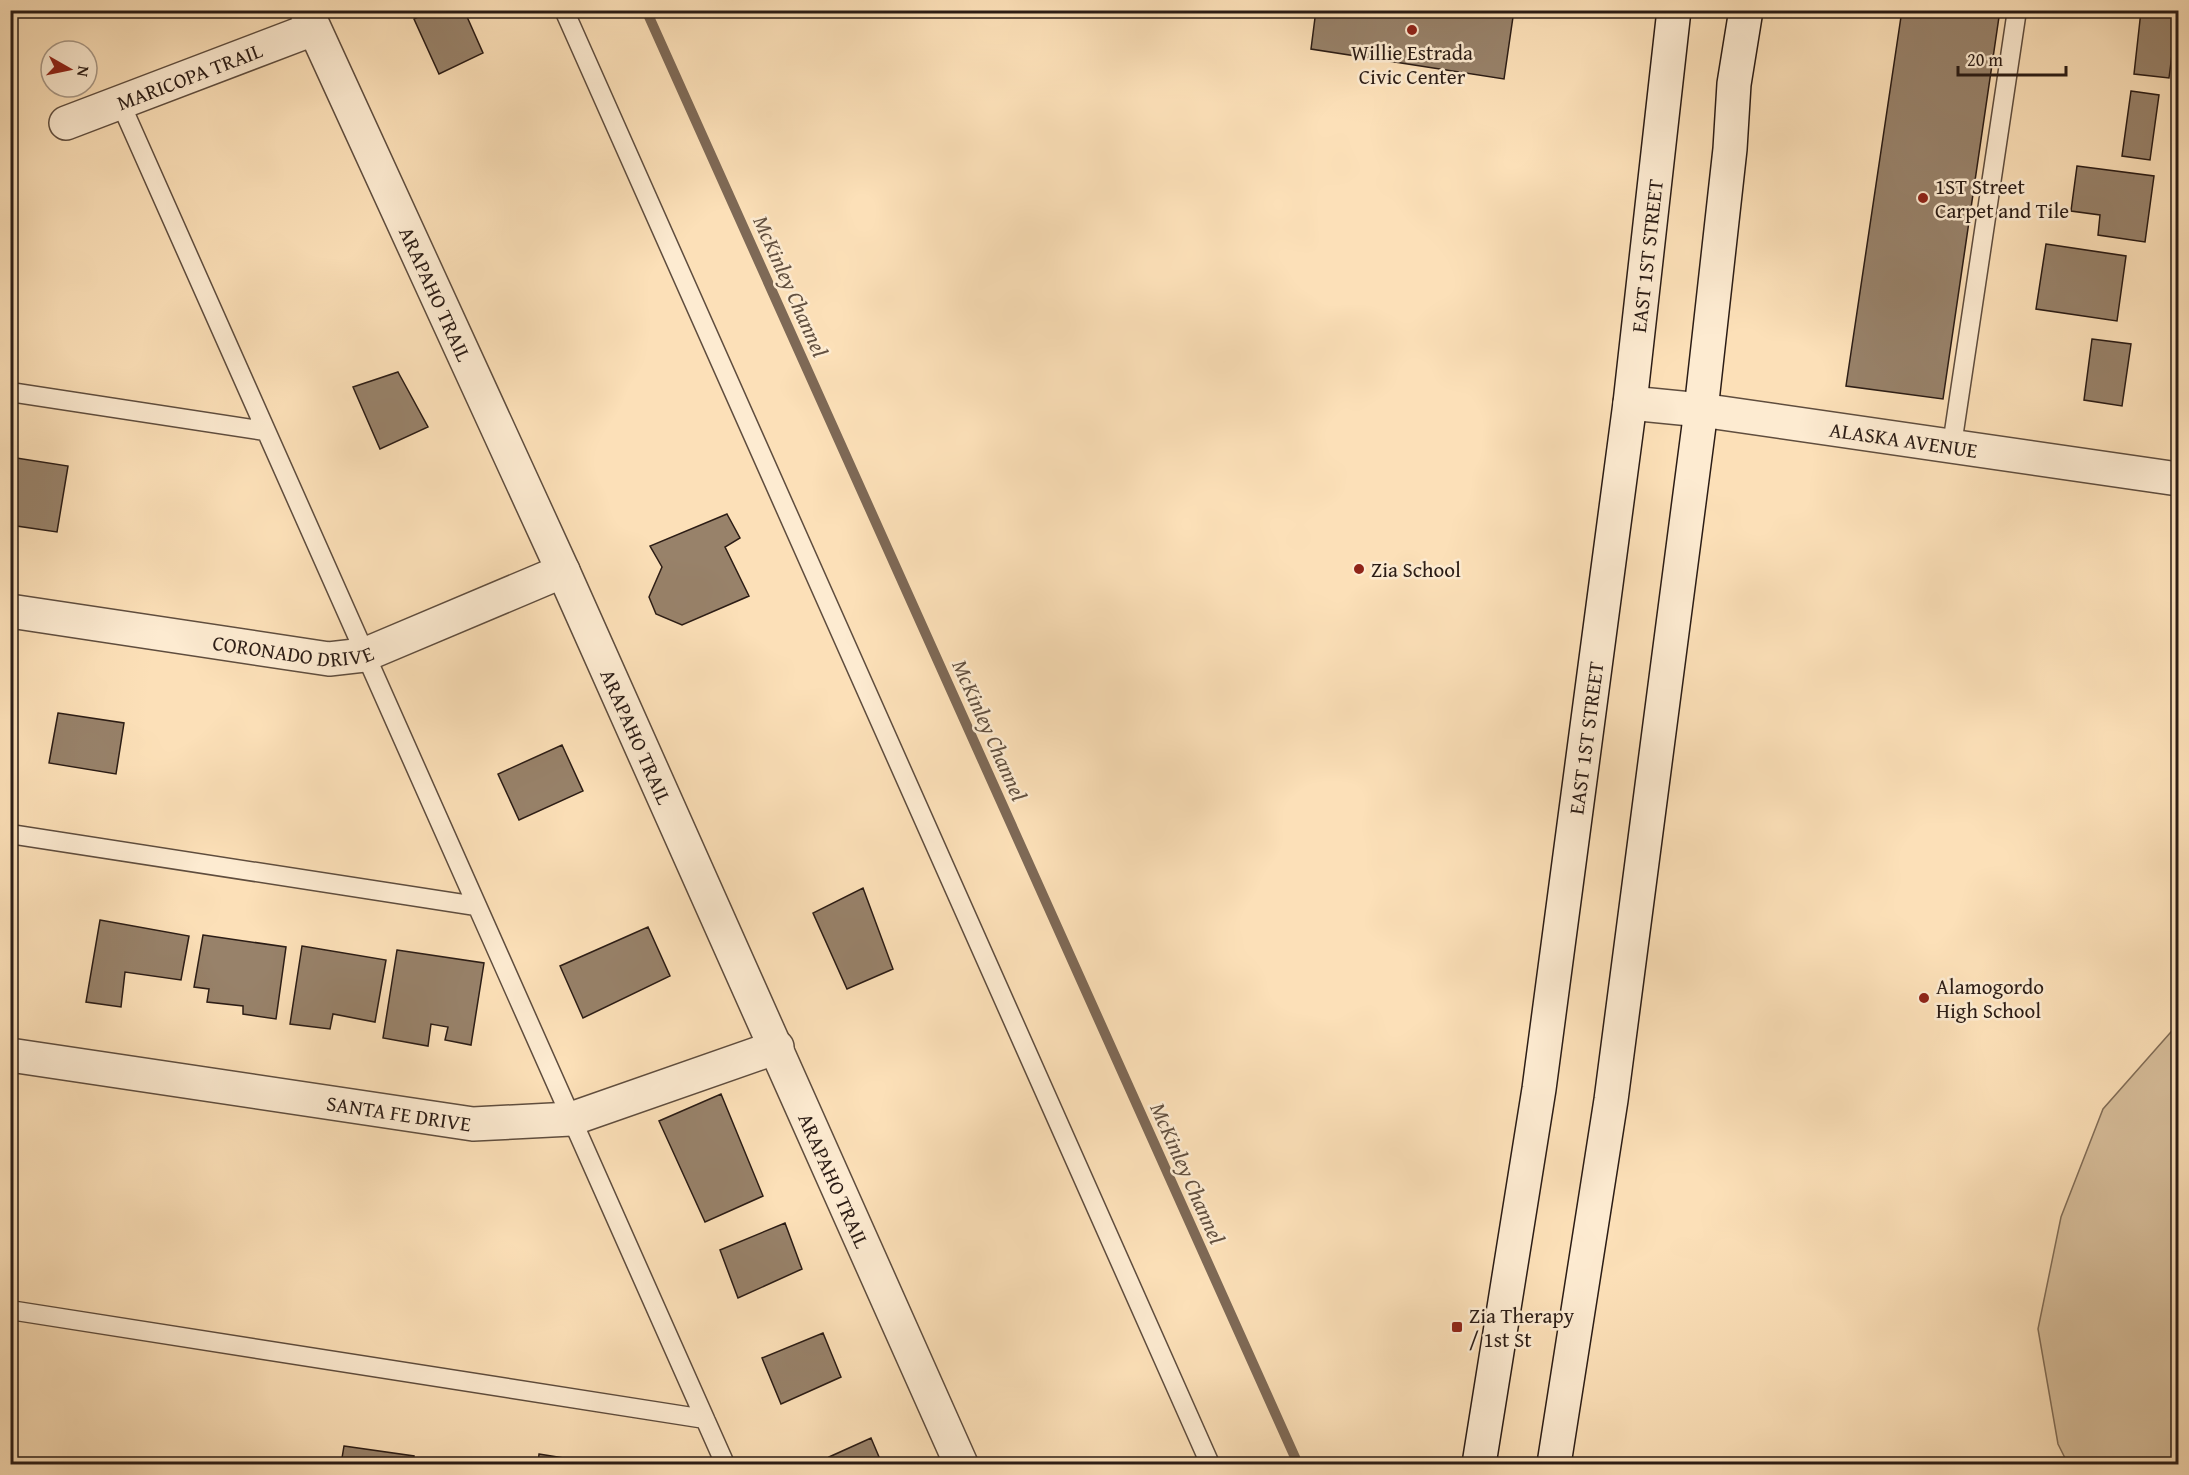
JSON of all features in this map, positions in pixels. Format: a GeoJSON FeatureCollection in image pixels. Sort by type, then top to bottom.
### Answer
{"type":"FeatureCollection","features":[{"type":"Feature","properties":{"kind":"street"},"geometry":{"type":"LineString","coordinates":[[1667,10],[1669,43]]}},
{"type":"Feature","properties":{"kind":"street","name":"EAST 1ST STREET"},"geometry":{"type":"LineString","coordinates":[[1479,1464],[1539,1089],[1630,403],[1674,10]]}},
{"type":"Feature","properties":{"kind":"street"},"geometry":{"type":"LineString","coordinates":[[1554,1464],[1611,1100],[1701,410],[1730,149],[1734,84],[1746,10]]}},
{"type":"Feature","properties":{"kind":"street","name":"MARICOPA TRAIL"},"geometry":{"type":"LineString","coordinates":[[66,123],[309,20]]}},
{"type":"Feature","properties":{"kind":"street","name":"ARAPAHO TRAIL"},"geometry":{"type":"LineString","coordinates":[[309,20],[563,571],[962,1464]]}},
{"type":"Feature","properties":{"kind":"street","name":"ALASKA AVENUE"},"geometry":{"type":"LineString","coordinates":[[1630,403],[1701,410],[2178,479]]}},
{"type":"Feature","properties":{"kind":"street","name":"CORONADO DRIVE"},"geometry":{"type":"LineString","coordinates":[[10,611],[328,659],[364,655],[563,571]]}},
{"type":"Feature","properties":{"kind":"street","name":"SANTA FE DRIVE"},"geometry":{"type":"LineString","coordinates":[[10,1055],[472,1124],[571,1119],[777,1047]]}},
{"type":"Feature","properties":{"kind":"lane"},"geometry":{"type":"LineString","coordinates":[[564,10],[1210,1464]]}},
{"type":"Feature","properties":{"kind":"lane"},"geometry":{"type":"LineString","coordinates":[[1952,445],[2017,10]]}},
{"type":"Feature","properties":{"kind":"lane"},"geometry":{"type":"LineString","coordinates":[[120,102],[725,1464]]}},
{"type":"Feature","properties":{"kind":"lane"},"geometry":{"type":"LineString","coordinates":[[10,392],[266,431]]}},
{"type":"Feature","properties":{"kind":"lane"},"geometry":{"type":"LineString","coordinates":[[10,834],[476,906]]}},
{"type":"Feature","properties":{"kind":"lane"},"geometry":{"type":"LineString","coordinates":[[10,1310],[705,1419]]}},
{"type":"Feature","properties":{"kind":"shaded area"},"geometry":{"type":"Polygon","coordinates":[[[2178,1024],[2178,1464],[2068,1464],[2058,1444],[2038,1329],[2061,1217],[2103,1109],[2178,1024]]]}},
{"type":"Feature","properties":{"kind":"building"},"geometry":{"type":"Polygon","coordinates":[[[432,10],[464,10],[483,53],[439,74],[414,19],[432,10]]]}},
{"type":"Feature","properties":{"kind":"building","name":"Willie Estrada Civic Center"},"geometry":{"type":"Polygon","coordinates":[[[1316,10],[1514,10],[1504,79],[1311,49],[1316,10]]]}},
{"type":"Feature","properties":{"kind":"building","name":"1ST Street Carpet and Tile"},"geometry":{"type":"Polygon","coordinates":[[[1902,10],[2000,10],[1943,399],[1846,386],[1902,10]]]}},
{"type":"Feature","properties":{"kind":"building"},"geometry":{"type":"Polygon","coordinates":[[[2141,11],[2177,15],[2169,78],[2134,74],[2141,11]]]}},
{"type":"Feature","properties":{"kind":"building"},"geometry":{"type":"Polygon","coordinates":[[[2131,91],[2159,95],[2150,160],[2122,156],[2131,91]]]}},
{"type":"Feature","properties":{"kind":"building"},"geometry":{"type":"Polygon","coordinates":[[[2077,166],[2154,176],[2145,242],[2098,235],[2100,215],[2071,211],[2077,166]]]}},
{"type":"Feature","properties":{"kind":"building"},"geometry":{"type":"Polygon","coordinates":[[[2046,244],[2126,256],[2117,321],[2036,309],[2046,244]]]}},
{"type":"Feature","properties":{"kind":"building"},"geometry":{"type":"Polygon","coordinates":[[[2092,339],[2131,344],[2122,406],[2084,400],[2092,339]]]}},
{"type":"Feature","properties":{"kind":"building"},"geometry":{"type":"Polygon","coordinates":[[[398,372],[428,427],[380,449],[353,387],[398,372]]]}},
{"type":"Feature","properties":{"kind":"building"},"geometry":{"type":"Polygon","coordinates":[[[10,457],[68,466],[57,532],[10,525],[10,457]]]}},
{"type":"Feature","properties":{"kind":"building"},"geometry":{"type":"Polygon","coordinates":[[[727,514],[740,538],[725,547],[749,596],[682,625],[656,614],[649,597],[662,567],[650,546],[727,514]]]}},
{"type":"Feature","properties":{"kind":"building"},"geometry":{"type":"Polygon","coordinates":[[[58,713],[124,723],[116,774],[49,763],[58,713]]]}},
{"type":"Feature","properties":{"kind":"building"},"geometry":{"type":"Polygon","coordinates":[[[562,745],[583,791],[519,820],[498,774],[562,745]]]}},
{"type":"Feature","properties":{"kind":"building"},"geometry":{"type":"Polygon","coordinates":[[[863,888],[893,969],[847,989],[813,913],[863,888]]]}},
{"type":"Feature","properties":{"kind":"building"},"geometry":{"type":"Polygon","coordinates":[[[100,920],[189,936],[181,980],[125,972],[121,1007],[86,1002],[100,920]]]}},
{"type":"Feature","properties":{"kind":"building"},"geometry":{"type":"Polygon","coordinates":[[[648,927],[670,976],[583,1018],[560,966],[648,927]]]}},
{"type":"Feature","properties":{"kind":"building"},"geometry":{"type":"Polygon","coordinates":[[[203,935],[286,947],[276,1019],[243,1014],[243,1006],[207,1002],[209,989],[194,987],[203,935]]]}},
{"type":"Feature","properties":{"kind":"building"},"geometry":{"type":"Polygon","coordinates":[[[302,946],[386,960],[375,1022],[333,1014],[330,1029],[290,1024],[302,946]]]}},
{"type":"Feature","properties":{"kind":"building"},"geometry":{"type":"Polygon","coordinates":[[[397,950],[484,963],[471,1045],[445,1040],[448,1027],[431,1024],[428,1046],[383,1038],[397,950]]]}},
{"type":"Feature","properties":{"kind":"building"},"geometry":{"type":"Polygon","coordinates":[[[721,1094],[763,1196],[705,1222],[659,1121],[721,1094]]]}},
{"type":"Feature","properties":{"kind":"building"},"geometry":{"type":"Polygon","coordinates":[[[785,1223],[802,1269],[738,1298],[720,1250],[785,1223]]]}},
{"type":"Feature","properties":{"kind":"building"},"geometry":{"type":"Polygon","coordinates":[[[823,1333],[841,1377],[781,1404],[762,1358],[823,1333]]]}},
{"type":"Feature","properties":{"kind":"building"},"geometry":{"type":"Polygon","coordinates":[[[871,1438],[882,1464],[832,1464],[829,1457],[871,1438]]]}},
{"type":"Feature","properties":{"kind":"building"},"geometry":{"type":"Polygon","coordinates":[[[344,1446],[414,1456],[413,1464],[341,1464],[344,1446]]]}},
{"type":"Feature","properties":{"kind":"building"},"geometry":{"type":"Polygon","coordinates":[[[539,1454],[588,1462],[588,1464],[538,1464],[539,1454]]]}},
{"type":"Feature","properties":{"kind":"waterway","name":"McKinley Channel"},"geometry":{"type":"LineString","coordinates":[[646,10],[1298,1464]]}},
{"type":"Feature","properties":{"kind":"place","name":"Willie Estrada Civic Center"},"geometry":{"type":"Point","coordinates":[1412,30]}},
{"type":"Feature","properties":{"kind":"place","name":"1ST Street Carpet and Tile"},"geometry":{"type":"Point","coordinates":[1923,198]}},
{"type":"Feature","properties":{"kind":"place","name":"Zia School"},"geometry":{"type":"Point","coordinates":[1359,569]}},
{"type":"Feature","properties":{"kind":"place","name":"Alamogordo High School"},"geometry":{"type":"Point","coordinates":[1924,998]}},
{"type":"Feature","properties":{"kind":"place","name":"Zia Therapy / 1st St"},"geometry":{"type":"Point","coordinates":[1457,1327]}}]}
